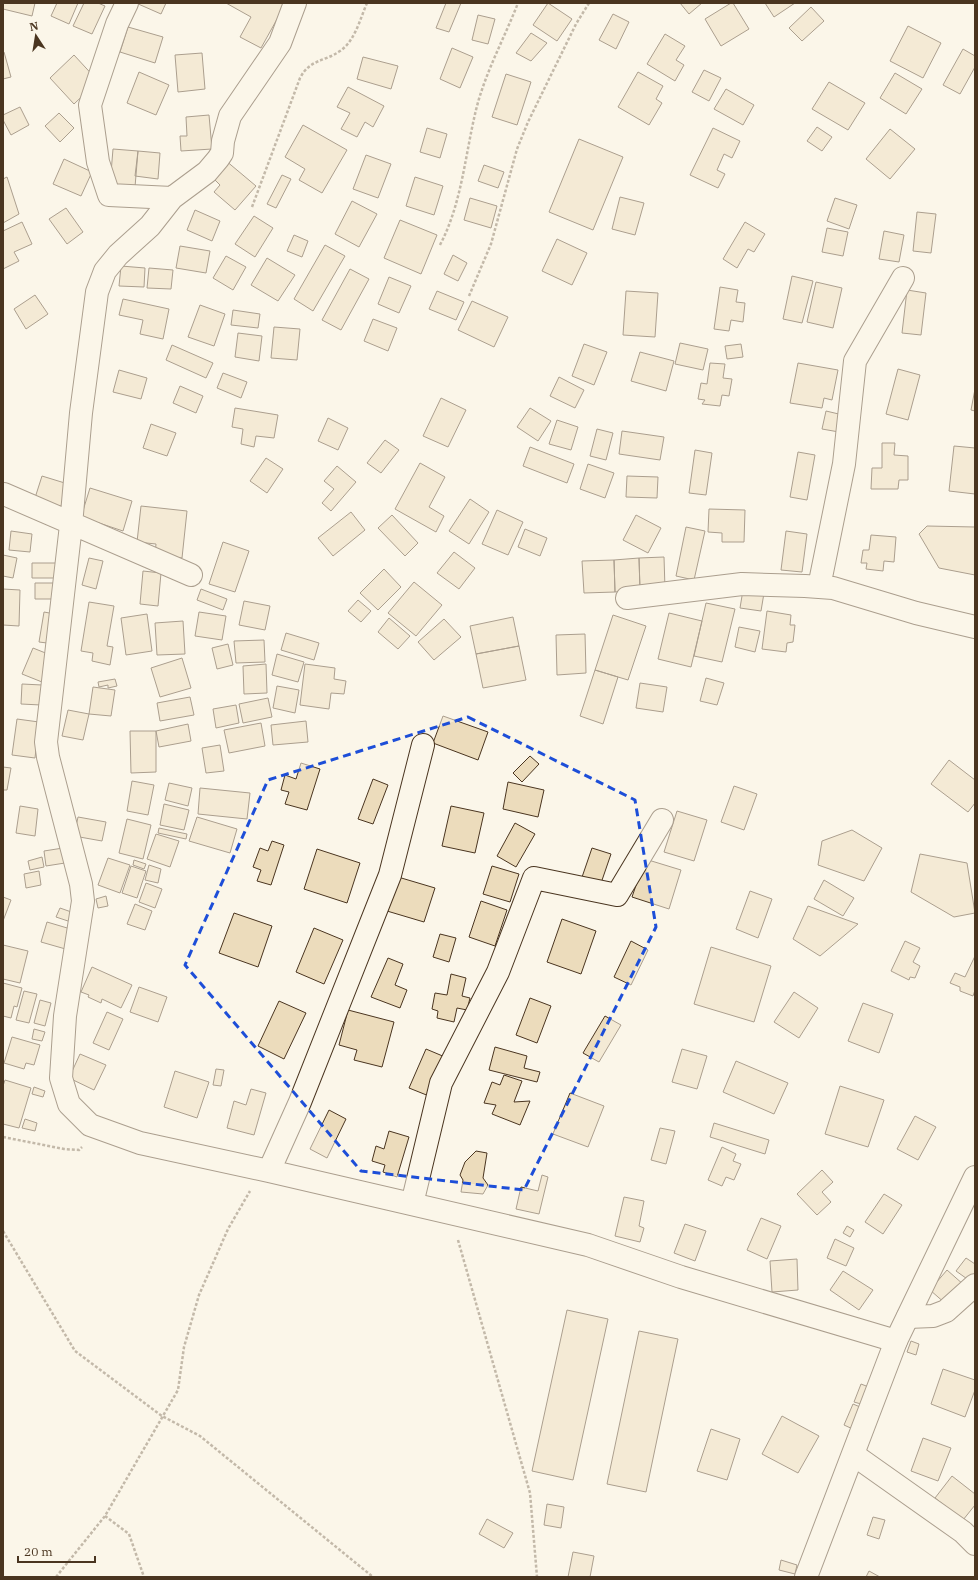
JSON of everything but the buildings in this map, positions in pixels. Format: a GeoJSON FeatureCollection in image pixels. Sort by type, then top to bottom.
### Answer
{"type":"FeatureCollection","features":[{"type":"Feature","properties":{"kind":"street"},"geometry":{"type":"LineString","coordinates":[[127,3],[117,24],[90,105],[98,162],[108,195],[172,198]]}},
{"type":"Feature","properties":{"kind":"street"},"geometry":{"type":"LineString","coordinates":[[295,3],[280,43],[230,116],[223,141],[222,153],[218,159],[207,172],[172,198],[150,226],[118,255],[105,271],[97,292],[81,414],[71,525],[46,742],[48,757],[83,901],[65,1016],[61,1078],[69,1104],[90,1125],[140,1143],[450,1212],[588,1245],[681,1276],[896,1341]]}},
{"type":"Feature","properties":{"kind":"street"},"geometry":{"type":"LineString","coordinates":[[819,587],[844,464],[855,361],[903,278]]}},
{"type":"Feature","properties":{"kind":"street"},"geometry":{"type":"LineString","coordinates":[[4,494],[71,525],[191,575]]}},
{"type":"Feature","properties":{"kind":"street"},"geometry":{"type":"LineString","coordinates":[[627,598],[742,584],[833,588],[975,627]]}},
{"type":"Feature","properties":{"kind":"street"},"geometry":{"type":"LineString","coordinates":[[265,1170],[300,1102],[390,876],[424,745]]}},
{"type":"Feature","properties":{"kind":"street"},"geometry":{"type":"LineString","coordinates":[[412,1204],[441,1083],[498,972],[534,878],[618,895],[662,820]]}},
{"type":"Feature","properties":{"kind":"street"},"geometry":{"type":"LineString","coordinates":[[806,1577],[854,1455],[896,1341],[975,1177]]}},
{"type":"Feature","properties":{"kind":"street"},"geometry":{"type":"LineString","coordinates":[[908,1317],[933,1316],[946,1310],[975,1285]]}},
{"type":"Feature","properties":{"kind":"street"},"geometry":{"type":"LineString","coordinates":[[854,1455],[963,1532],[975,1544]]}},
{"type":"Feature","properties":{"kind":"path"},"geometry":{"type":"LineString","coordinates":[[252,207],[300,78],[309,65],[339,52],[348,44],[367,3]]}},
{"type":"Feature","properties":{"kind":"path"},"geometry":{"type":"LineString","coordinates":[[440,245],[455,208],[476,109],[491,64],[518,3]]}},
{"type":"Feature","properties":{"kind":"path"},"geometry":{"type":"LineString","coordinates":[[470,296],[491,244],[518,149],[528,122],[576,24],[589,3]]}},
{"type":"Feature","properties":{"kind":"path"},"geometry":{"type":"LineString","coordinates":[[3,1137],[64,1149],[79,1150],[84,1145],[90,1125]]}},
{"type":"Feature","properties":{"kind":"path"},"geometry":{"type":"LineString","coordinates":[[56,1577],[105,1516],[178,1390],[184,1347],[199,1295],[228,1230],[265,1170]]}},
{"type":"Feature","properties":{"kind":"path"},"geometry":{"type":"LineString","coordinates":[[450,1212],[530,1493],[537,1577]]}},
{"type":"Feature","properties":{"kind":"path"},"geometry":{"type":"LineString","coordinates":[[3,1230],[75,1352],[162,1416],[200,1436],[373,1577]]}},
{"type":"Feature","properties":{"kind":"path"},"geometry":{"type":"LineString","coordinates":[[105,1516],[129,1534],[144,1577]]}},
{"type":"Feature","properties":{"kind":"highlighted area"},"geometry":{"type":"Polygon","coordinates":[[[468,717],[635,800],[656,927],[524,1190],[361,1171],[185,965],[268,780],[468,717]]]}}]}
